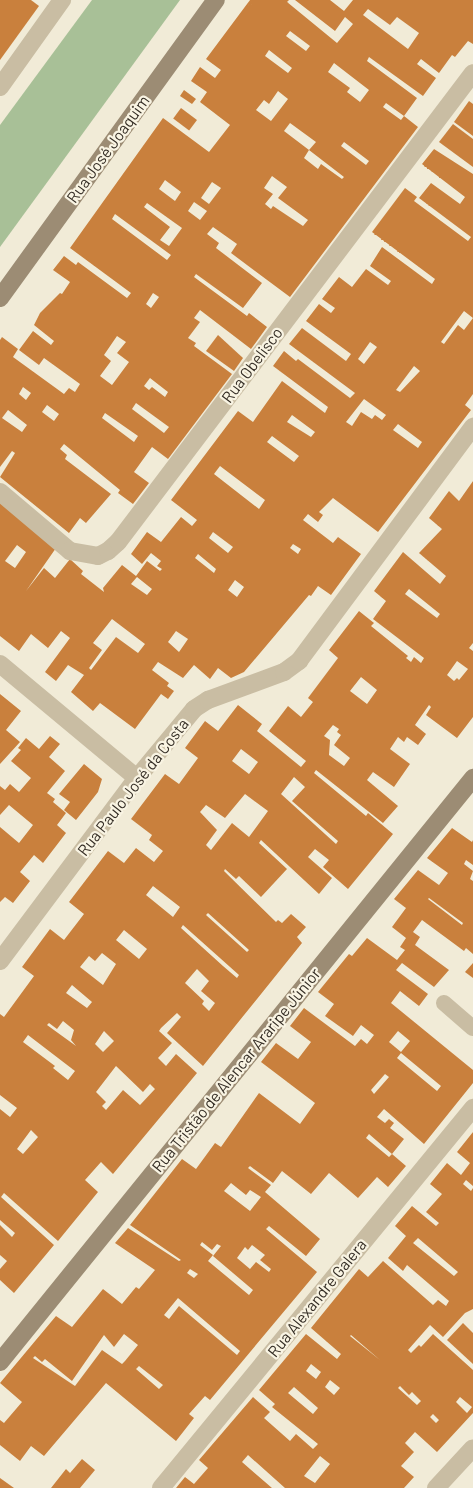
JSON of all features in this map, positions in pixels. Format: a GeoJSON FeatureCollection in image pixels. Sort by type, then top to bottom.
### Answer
{"type":"FeatureCollection","features":[{"type":"Feature","properties":{"kind":"street"},"geometry":{"type":"LineString","coordinates":[[0,87],[62,0]]}},
{"type":"Feature","properties":{"kind":"street","name":"Rua José Joaquim"},"geometry":{"type":"LineString","coordinates":[[0,298],[216,0]]}},
{"type":"Feature","properties":{"kind":"street","name":"Rua Obelisco"},"geometry":{"type":"LineString","coordinates":[[0,492],[70,551],[98,556],[108,551],[118,542],[473,73]]}},
{"type":"Feature","properties":{"kind":"street","name":"Rua Paulo José da Costa"},"geometry":{"type":"LineString","coordinates":[[0,961],[137,778],[194,709],[208,700],[284,672],[299,661],[473,427]]}},
{"type":"Feature","properties":{"kind":"street"},"geometry":{"type":"LineString","coordinates":[[0,664],[137,778]]}},
{"type":"Feature","properties":{"kind":"street","name":"Rua Tristão de Alencar Araripe Júnior"},"geometry":{"type":"LineString","coordinates":[[0,1362],[473,778]]}},
{"type":"Feature","properties":{"kind":"street","name":"Rua Alexandre Galera"},"geometry":{"type":"LineString","coordinates":[[161,1488],[473,1108]]}},
{"type":"Feature","properties":{"kind":"street"},"geometry":{"type":"LineString","coordinates":[[436,1488],[473,1448]]}},
{"type":"Feature","properties":{"kind":"lane"},"geometry":{"type":"LineString","coordinates":[[444,1004],[473,1028]]}},
{"type":"Feature","properties":{"kind":"green space"},"geometry":{"type":"Polygon","coordinates":[[[92,0],[180,0],[0,247],[0,125],[92,0]]]}},
{"type":"Feature","properties":{"kind":"building"},"geometry":{"type":"Polygon","coordinates":[[[0,0],[31,0],[39,6],[0,60],[0,0]]]}},
{"type":"Feature","properties":{"kind":"building"},"geometry":{"type":"Polygon","coordinates":[[[250,0],[289,0],[287,2],[337,43],[353,24],[345,17],[335,31],[295,0],[330,0],[344,11],[353,0],[473,0],[473,44],[468,41],[455,57],[452,55],[439,73],[421,59],[417,64],[436,78],[423,96],[369,57],[367,61],[417,98],[404,116],[418,127],[290,297],[231,253],[237,244],[213,227],[207,234],[219,243],[216,248],[262,283],[243,308],[196,274],[194,277],[247,316],[249,313],[267,327],[251,349],[200,310],[194,318],[200,322],[188,338],[196,343],[194,346],[232,374],[168,459],[152,447],[134,472],[149,483],[133,504],[118,493],[120,490],[64,444],[60,449],[67,455],[65,459],[111,494],[86,523],[80,518],[69,533],[0,477],[15,453],[12,451],[0,467],[0,340],[2,337],[18,349],[13,357],[64,394],[69,388],[75,392],[80,384],[44,358],[39,365],[19,350],[33,331],[51,345],[54,341],[34,325],[40,313],[60,293],[62,294],[70,282],[53,270],[64,256],[76,265],[78,262],[127,298],[131,293],[70,248],[163,118],[209,152],[230,125],[200,102],[207,92],[191,81],[200,67],[215,78],[221,70],[206,59],[250,0]],[[368,9],[363,15],[408,49],[419,33],[397,17],[390,25],[368,9]],[[290,31],[286,36],[306,51],[310,46],[290,31]],[[269,50],[265,56],[288,73],[292,68],[269,50]],[[334,63],[328,72],[350,88],[347,92],[360,102],[369,90],[334,63]],[[278,91],[269,104],[264,100],[256,110],[271,121],[288,99],[278,91]],[[386,103],[383,107],[401,120],[404,116],[386,103]],[[290,123],[284,131],[309,150],[316,142],[290,123]],[[344,142],[341,146],[366,165],[369,161],[344,142]],[[309,150],[304,158],[318,169],[321,164],[342,179],[344,177],[309,150]],[[272,176],[264,188],[273,194],[265,204],[271,209],[273,206],[303,226],[308,220],[278,198],[287,187],[272,176]],[[165,180],[159,189],[175,201],[181,192],[165,180]],[[212,182],[201,198],[209,204],[221,188],[212,182]],[[194,202],[188,211],[200,220],[207,211],[194,202]],[[147,203],[144,207],[170,227],[160,240],[169,246],[182,228],[147,203]],[[115,214],[112,219],[167,260],[171,255],[115,214]],[[153,293],[146,304],[151,308],[159,297],[153,293]],[[117,336],[104,355],[111,361],[100,376],[112,385],[129,362],[117,353],[126,342],[117,336]],[[150,378],[144,386],[149,390],[152,387],[165,397],[168,392],[150,378]],[[23,387],[19,394],[26,400],[31,393],[23,387]],[[136,403],[132,409],[164,433],[169,427],[136,403]],[[47,405],[42,412],[54,421],[59,414],[47,405]],[[8,410],[2,418],[22,432],[27,425],[8,410]],[[105,413],[102,418],[134,442],[138,436],[105,413]]]}},
{"type":"Feature","properties":{"kind":"building"},"geometry":{"type":"Polygon","coordinates":[[[184,90],[196,99],[192,104],[180,96],[184,90]]]}},
{"type":"Feature","properties":{"kind":"building"},"geometry":{"type":"Polygon","coordinates":[[[469,101],[473,104],[473,136],[454,122],[469,101]]]}},
{"type":"Feature","properties":{"kind":"building"},"geometry":{"type":"Polygon","coordinates":[[[181,108],[197,120],[189,130],[173,118],[181,108]]]}},
{"type":"Feature","properties":{"kind":"building"},"geometry":{"type":"Polygon","coordinates":[[[453,124],[473,139],[473,167],[439,142],[453,124]]]}},
{"type":"Feature","properties":{"kind":"building"},"geometry":{"type":"Polygon","coordinates":[[[434,149],[473,174],[473,318],[473,394],[465,405],[471,410],[378,532],[333,498],[319,512],[323,515],[318,522],[308,514],[303,520],[333,543],[338,537],[361,554],[331,595],[318,586],[311,596],[309,595],[244,672],[231,678],[218,668],[210,679],[194,665],[183,678],[158,662],[152,670],[169,683],[167,686],[174,691],[168,699],[161,694],[135,729],[100,703],[93,711],[71,692],[84,675],[68,665],[56,681],[45,672],[70,638],[61,631],[48,648],[31,634],[19,651],[0,636],[0,501],[56,548],[26,591],[44,568],[55,578],[70,559],[83,571],[81,574],[104,592],[103,588],[122,565],[136,576],[147,561],[160,571],[162,569],[157,566],[161,561],[151,553],[142,564],[131,554],[147,532],[161,542],[181,517],[192,526],[197,520],[171,500],[238,411],[253,422],[282,381],[325,413],[328,407],[273,366],[284,351],[350,398],[355,393],[289,344],[302,328],[346,361],[351,354],[306,321],[319,304],[331,313],[335,308],[322,299],[339,277],[352,287],[366,269],[388,285],[391,281],[370,266],[382,247],[432,284],[435,279],[372,232],[405,188],[417,197],[414,201],[468,241],[471,237],[419,198],[431,183],[460,204],[465,197],[422,164],[434,149]],[[464,311],[441,342],[444,344],[458,325],[464,330],[473,318],[464,311]],[[370,342],[358,359],[364,364],[377,347],[370,342]],[[414,366],[396,390],[400,392],[420,371],[414,366]],[[364,399],[346,422],[352,426],[361,412],[372,419],[375,415],[382,420],[386,415],[364,399]],[[292,415],[287,422],[311,437],[315,432],[292,415]],[[398,424],[393,430],[418,448],[422,442],[398,424]],[[272,436],[267,442],[294,462],[299,456],[272,436]],[[220,466],[214,474],[259,509],[265,500],[220,466]],[[213,532],[209,538],[228,553],[233,547],[213,532]],[[293,544],[290,548],[298,554],[301,549],[293,544]],[[17,545],[5,561],[15,568],[26,552],[17,545]],[[198,554],[195,558],[214,573],[216,569],[198,554]],[[137,577],[131,584],[147,595],[152,589],[137,577]],[[235,580],[228,590],[237,597],[244,587],[235,580]],[[112,619],[93,643],[102,650],[89,668],[91,670],[116,637],[138,653],[145,644],[112,619]],[[176,631],[168,642],[179,652],[188,639],[176,631]]]}},
{"type":"Feature","properties":{"kind":"building"},"geometry":{"type":"Polygon","coordinates":[[[218,335],[243,358],[234,371],[206,351],[218,335]]]}},
{"type":"Feature","properties":{"kind":"building"},"geometry":{"type":"Polygon","coordinates":[[[473,481],[473,643],[469,648],[473,651],[473,717],[457,738],[426,715],[431,707],[429,705],[415,725],[426,734],[418,745],[407,737],[404,742],[398,737],[390,749],[410,764],[394,787],[373,772],[367,780],[398,806],[383,823],[316,770],[314,773],[366,816],[368,813],[393,834],[348,889],[323,867],[329,860],[315,849],[308,857],[332,878],[319,894],[261,840],[259,843],[287,869],[261,897],[239,876],[236,879],[225,869],[224,871],[276,922],[278,920],[282,923],[291,914],[306,927],[297,937],[302,943],[203,1066],[167,1033],[181,1017],[177,1013],[161,1028],[159,1031],[172,1043],[158,1058],[166,1066],[176,1054],[197,1073],[113,1174],[101,1162],[85,1180],[98,1192],[58,1241],[4,1193],[1,1197],[54,1245],[14,1293],[0,1280],[0,1269],[7,1261],[0,1255],[0,1225],[12,1237],[15,1233],[0,1220],[0,1109],[10,1117],[17,1108],[0,1095],[0,1014],[4,1017],[34,976],[22,967],[50,929],[64,940],[84,914],[69,902],[108,851],[124,863],[136,848],[154,862],[163,851],[149,840],[152,835],[131,819],[165,774],[179,784],[198,758],[185,748],[205,721],[218,731],[238,705],[262,724],[257,731],[301,767],[306,761],[269,731],[288,706],[301,717],[313,702],[308,698],[338,658],[329,650],[359,611],[374,623],[371,626],[408,656],[406,658],[411,662],[414,657],[421,663],[424,658],[373,619],[386,601],[374,591],[403,552],[440,584],[446,576],[419,553],[442,529],[429,518],[449,491],[459,501],[473,481]],[[409,589],[405,594],[437,618],[440,614],[409,589]],[[457,661],[447,675],[454,681],[457,678],[459,680],[468,669],[457,661]],[[361,677],[350,691],[367,704],[377,690],[361,677]],[[333,725],[324,736],[330,740],[329,755],[344,766],[350,758],[334,745],[341,735],[337,732],[339,729],[333,725]],[[241,749],[232,761],[249,774],[258,762],[241,749]],[[294,777],[281,794],[336,844],[338,841],[292,801],[305,787],[294,777]],[[245,794],[225,818],[206,805],[200,812],[217,830],[206,845],[211,850],[232,823],[249,837],[268,811],[245,794]],[[153,886],[146,895],[173,917],[180,907],[153,886]],[[208,913],[206,915],[247,952],[249,950],[208,913]],[[183,925],[181,928],[223,966],[237,978],[239,975],[183,925]],[[124,930],[116,940],[139,959],[147,949],[124,930]],[[102,953],[95,961],[89,956],[80,967],[103,985],[116,964],[102,953]],[[197,969],[185,983],[204,1001],[202,1004],[209,1011],[215,1003],[201,991],[209,981],[197,969]],[[72,985],[66,993],[87,1008],[92,1002],[72,985]],[[63,1021],[57,1029],[49,1023],[47,1025],[76,1046],[71,1040],[74,1030],[63,1021]],[[104,1031],[95,1044],[103,1052],[114,1041],[104,1031]],[[28,1035],[23,1042],[55,1066],[53,1068],[68,1080],[75,1071],[28,1035]],[[116,1066],[96,1092],[106,1102],[102,1106],[106,1110],[123,1090],[140,1105],[155,1089],[150,1084],[143,1092],[116,1066]],[[31,1130],[17,1149],[23,1154],[38,1137],[31,1130]]]}},
{"type":"Feature","properties":{"kind":"building"},"geometry":{"type":"Polygon","coordinates":[[[0,694],[21,711],[6,730],[20,742],[0,764],[0,694]]]}},
{"type":"Feature","properties":{"kind":"building"},"geometry":{"type":"Polygon","coordinates":[[[50,736],[60,744],[49,757],[65,771],[47,793],[55,799],[53,802],[66,813],[57,825],[66,833],[43,863],[34,855],[20,872],[30,881],[13,903],[5,897],[0,902],[0,827],[19,843],[33,825],[9,805],[0,815],[0,786],[5,790],[10,784],[19,792],[31,778],[11,761],[21,750],[18,748],[26,738],[39,749],[50,736]]]}},
{"type":"Feature","properties":{"kind":"building"},"geometry":{"type":"Polygon","coordinates":[[[84,764],[102,779],[98,792],[76,820],[64,810],[70,802],[59,794],[84,764]]]}},
{"type":"Feature","properties":{"kind":"building"},"geometry":{"type":"Polygon","coordinates":[[[452,828],[472,842],[473,840],[473,865],[466,860],[464,864],[473,871],[470,879],[473,881],[473,954],[466,948],[464,951],[422,920],[413,932],[420,937],[415,945],[449,970],[434,987],[402,963],[396,970],[428,994],[419,1006],[400,991],[391,1003],[473,1070],[473,1083],[424,1144],[384,1109],[377,1117],[385,1123],[389,1119],[394,1123],[390,1128],[404,1139],[392,1154],[406,1166],[388,1187],[377,1177],[358,1198],[329,1173],[311,1194],[282,1171],[273,1183],[250,1166],[248,1168],[271,1185],[265,1192],[320,1239],[306,1256],[269,1226],[266,1229],[317,1272],[210,1400],[205,1396],[189,1414],[194,1418],[176,1441],[106,1383],[44,1456],[31,1446],[20,1461],[0,1445],[0,1420],[4,1423],[22,1402],[0,1383],[56,1316],[72,1327],[103,1289],[122,1304],[155,1270],[115,1243],[128,1228],[179,1261],[181,1260],[130,1225],[182,1159],[196,1169],[215,1143],[221,1147],[259,1093],[300,1124],[315,1103],[261,1062],[276,1043],[298,1059],[311,1042],[290,1026],[304,1008],[355,1046],[361,1039],[367,1044],[374,1035],[361,1025],[353,1036],[325,1016],[334,1004],[318,992],[349,954],[352,956],[367,938],[397,960],[405,950],[400,947],[406,938],[392,927],[406,908],[394,899],[418,870],[439,885],[448,873],[427,858],[452,828]],[[428,899],[462,925],[463,923],[428,899]],[[398,1031],[389,1042],[401,1052],[410,1041],[398,1031]],[[401,1053],[397,1058],[437,1091],[441,1086],[401,1053]],[[385,1074],[371,1090],[374,1094],[389,1077],[385,1074]],[[369,1134],[366,1138],[389,1157],[392,1154],[369,1134]],[[231,1183],[224,1191],[250,1211],[261,1197],[250,1190],[246,1195],[231,1183]],[[202,1242],[200,1245],[213,1255],[208,1261],[249,1295],[253,1290],[213,1256],[221,1246],[217,1244],[212,1250],[202,1242]],[[252,1245],[248,1250],[245,1247],[237,1258],[250,1269],[256,1262],[269,1272],[271,1269],[260,1260],[265,1255],[252,1245]],[[190,1269],[187,1273],[194,1278],[198,1274],[190,1269]],[[178,1298],[164,1315],[169,1319],[179,1306],[237,1355],[240,1351],[178,1298]],[[124,1334],[114,1347],[104,1335],[72,1381],[45,1359],[42,1362],[35,1356],[33,1358],[75,1386],[102,1350],[122,1364],[138,1345],[124,1334]],[[139,1366],[136,1369],[159,1389],[163,1385],[139,1366]]]}},
{"type":"Feature","properties":{"kind":"building"},"geometry":{"type":"Polygon","coordinates":[[[473,963],[473,978],[465,972],[473,963]]]}},
{"type":"Feature","properties":{"kind":"building"},"geometry":{"type":"Polygon","coordinates":[[[473,1132],[473,1186],[466,1180],[463,1184],[471,1191],[473,1188],[473,1309],[465,1313],[443,1337],[430,1325],[408,1350],[411,1353],[419,1345],[421,1347],[433,1334],[473,1370],[473,1413],[437,1452],[415,1432],[405,1443],[414,1452],[401,1466],[414,1477],[404,1488],[285,1488],[248,1455],[242,1462],[272,1488],[176,1488],[185,1477],[194,1484],[208,1468],[199,1460],[253,1397],[270,1412],[264,1418],[290,1441],[296,1434],[313,1449],[318,1444],[272,1407],[275,1404],[259,1390],[306,1334],[337,1359],[341,1354],[311,1328],[359,1269],[368,1277],[383,1261],[433,1305],[438,1300],[446,1306],[449,1301],[407,1265],[403,1271],[388,1258],[406,1236],[395,1226],[412,1206],[436,1226],[439,1223],[426,1212],[442,1194],[430,1184],[447,1163],[461,1175],[470,1163],[457,1152],[473,1132]],[[418,1238],[413,1243],[454,1276],[458,1272],[418,1238]],[[351,1335],[350,1336],[380,1360],[351,1335]],[[311,1364],[306,1371],[316,1379],[321,1372],[311,1364]],[[330,1380],[325,1387],[334,1395],[340,1388],[330,1380]],[[400,1386],[398,1388],[417,1405],[421,1401],[412,1392],[409,1395],[400,1386]],[[294,1387],[288,1393],[313,1414],[318,1408],[294,1387]],[[460,1397],[456,1402],[467,1413],[472,1407],[460,1397]],[[433,1414],[430,1417],[436,1423],[439,1420],[433,1414]],[[320,1456],[304,1476],[315,1483],[330,1464],[320,1456]]]}},
{"type":"Feature","properties":{"kind":"building"},"geometry":{"type":"Polygon","coordinates":[[[463,1323],[473,1333],[473,1364],[447,1340],[463,1323]]]}},
{"type":"Feature","properties":{"kind":"building"},"geometry":{"type":"Polygon","coordinates":[[[82,1459],[95,1470],[80,1488],[51,1488],[66,1469],[70,1473],[82,1459]]]}},
{"type":"Feature","properties":{"kind":"building"},"geometry":{"type":"Polygon","coordinates":[[[0,1478],[14,1488],[0,1488],[0,1478]]]}}]}
